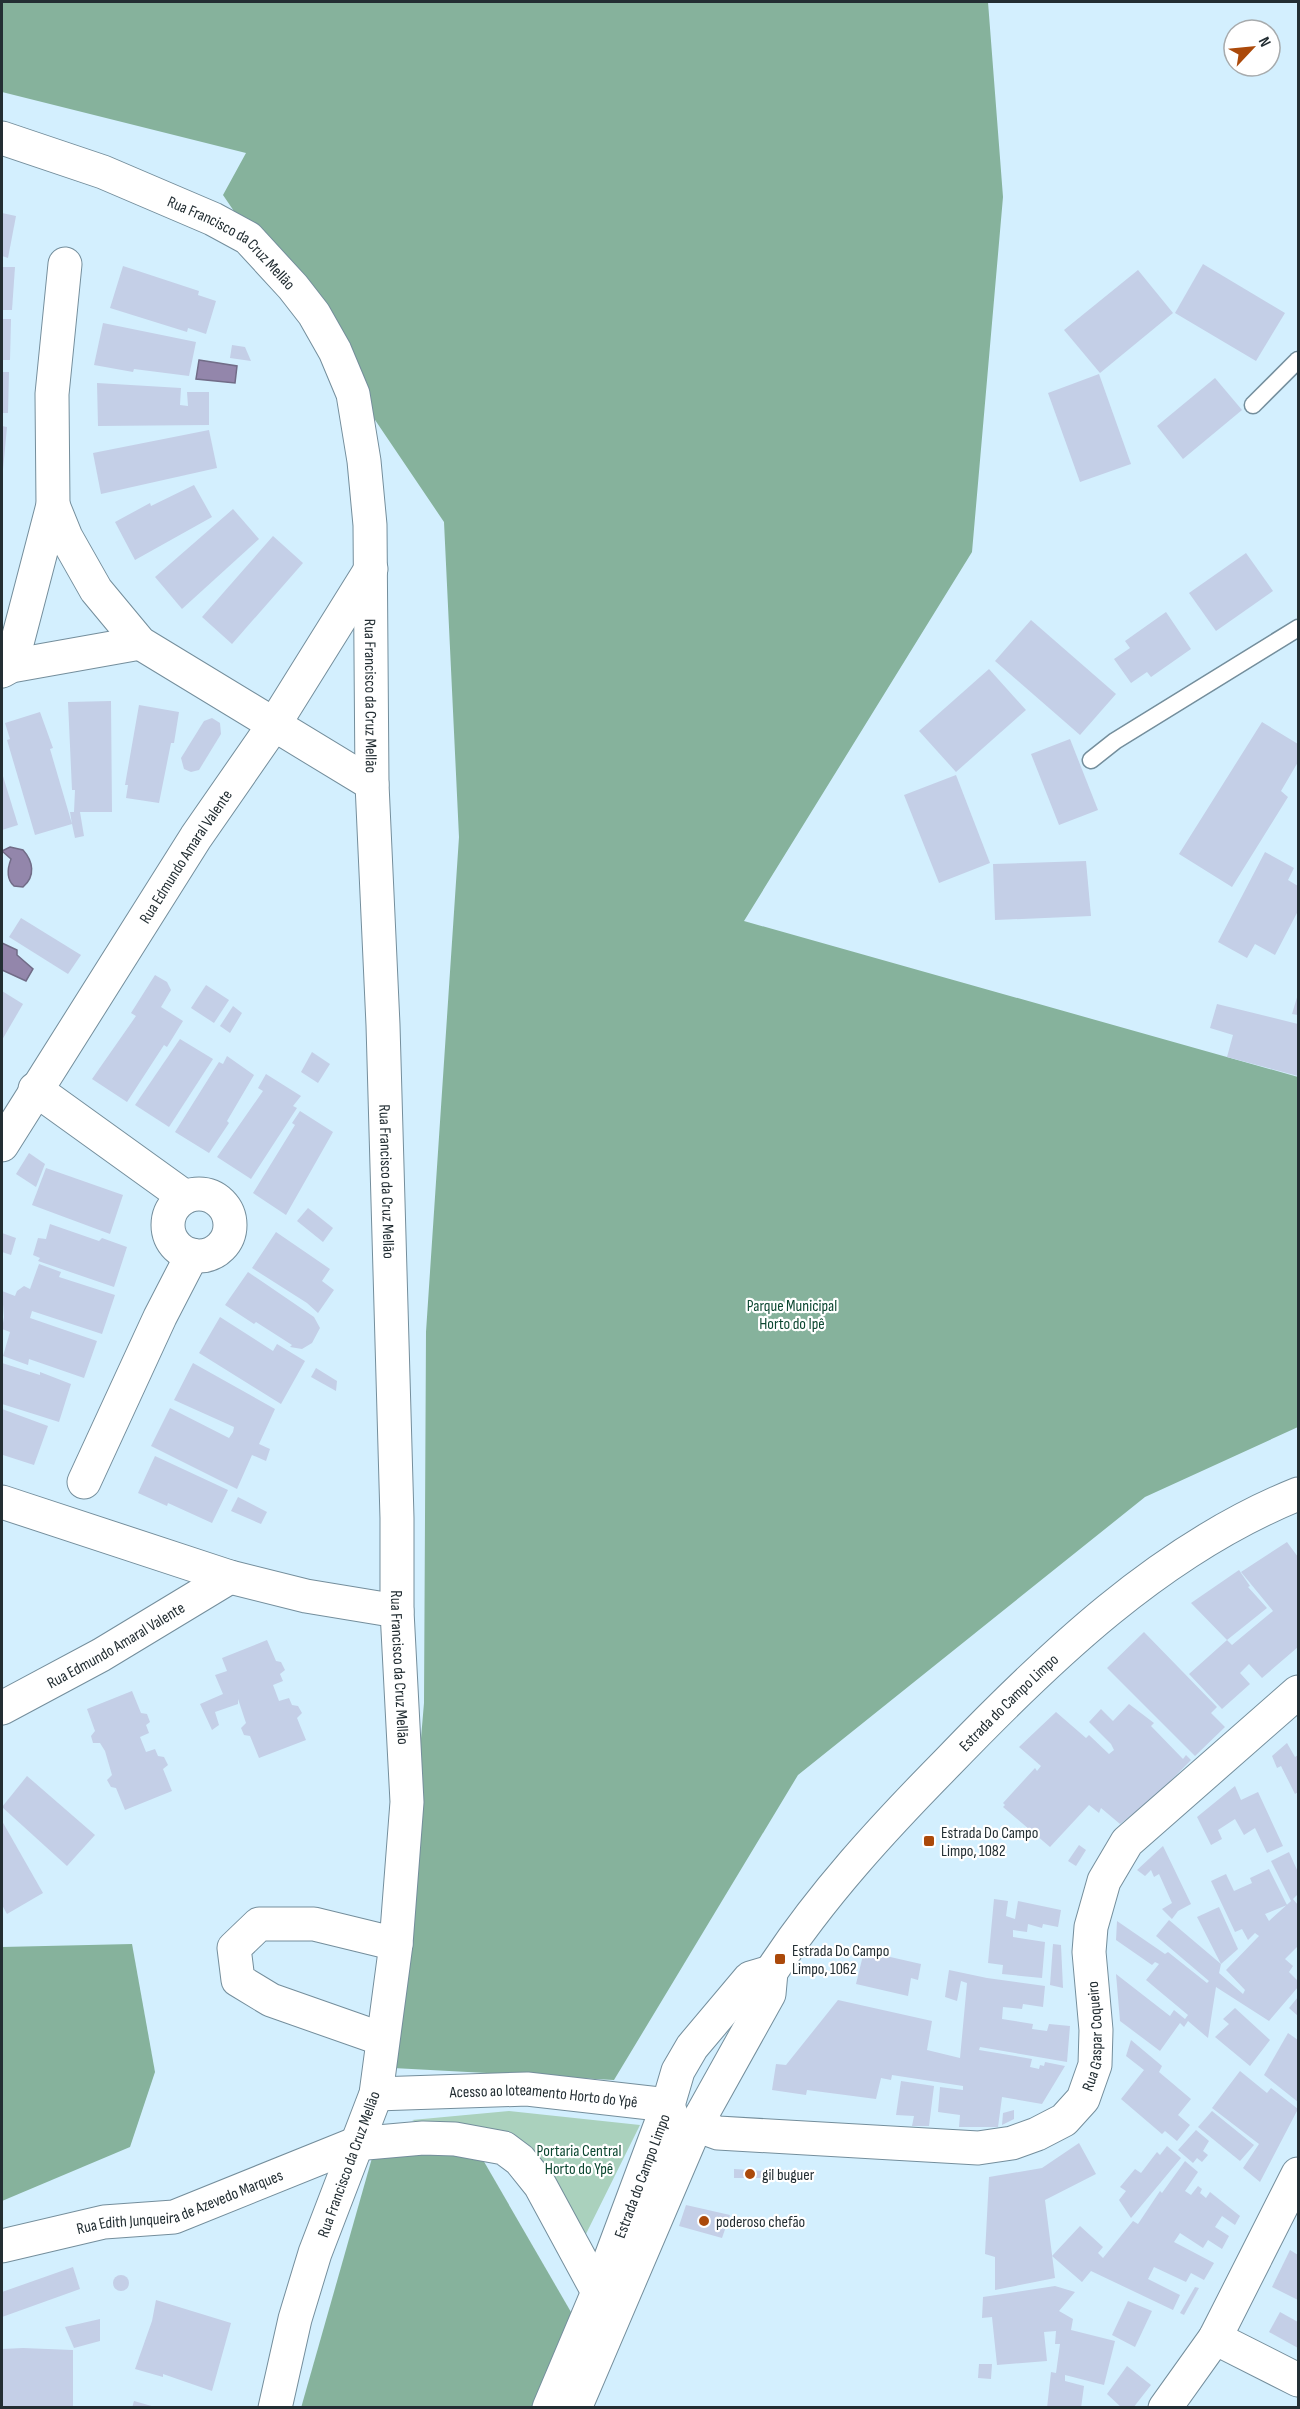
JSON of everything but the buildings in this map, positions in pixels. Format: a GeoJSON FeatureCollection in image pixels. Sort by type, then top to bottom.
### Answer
{"type":"FeatureCollection","features":[{"type":"Feature","properties":{"kind":"street","name":"Rua Francisco da Cruz Mellão"},"geometry":{"type":"LineString","coordinates":[[2,138],[103,172],[213,219],[248,238],[272,261],[314,314],[335,351],[353,394],[364,461],[370,525],[372,784],[383,1025],[397,1518],[397,1611],[406,1802],[396,1944],[376,2094],[315,2253],[295,2319],[275,2408]]}},
{"type":"Feature","properties":{"kind":"street"},"geometry":{"type":"LineString","coordinates":[[65,264],[52,394],[53,505],[6,669],[140,643]]}},
{"type":"Feature","properties":{"kind":"street"},"geometry":{"type":"LineString","coordinates":[[53,505],[66,537],[96,590],[140,643],[372,784]]}},
{"type":"Feature","properties":{"kind":"street","name":"Rua Edmundo Amaral Valente"},"geometry":{"type":"LineString","coordinates":[[2,1144],[196,837],[275,723],[371,569]]}},
{"type":"Feature","properties":{"kind":"street"},"geometry":{"type":"LineString","coordinates":[[35,1089],[185,1197]]}},
{"type":"Feature","properties":{"kind":"street"},"geometry":{"type":"LineString","coordinates":[[197,1193],[211,1196],[221,1203],[228,1215],[230,1228],[226,1241],[217,1251],[205,1256],[192,1256],[180,1250],[171,1240],[167,1229],[169,1216],[175,1204],[185,1197],[197,1193]]}},
{"type":"Feature","properties":{"kind":"street"},"geometry":{"type":"LineString","coordinates":[[84,1482],[160,1317],[192,1256]]}},
{"type":"Feature","properties":{"kind":"street","name":"Estrada do Campo Limpo"},"geometry":{"type":"LineString","coordinates":[[575,2408],[696,2125],[769,1994],[771,1972],[869,1843],[1012,1696],[1104,1614],[1189,1553],[1270,1505],[1299,1494]]}},
{"type":"Feature","properties":{"kind":"street"},"geometry":{"type":"LineString","coordinates":[[2,1502],[230,1577],[306,1596],[397,1611]]}},
{"type":"Feature","properties":{"kind":"street","name":"Rua Edmundo Amaral Valente"},"geometry":{"type":"LineString","coordinates":[[2,1708],[100,1655],[230,1577]]}},
{"type":"Feature","properties":{"kind":"street","name":"Rua Gaspar Coqueiro"},"geometry":{"type":"LineString","coordinates":[[696,2125],[718,2133],[978,2148],[1012,2143],[1037,2134],[1064,2120],[1083,2099],[1095,2065],[1096,2030],[1089,1952],[1091,1927],[1104,1881],[1127,1842],[1299,1692]]}},
{"type":"Feature","properties":{"kind":"street"},"geometry":{"type":"LineString","coordinates":[[382,2039],[271,2000],[238,1980],[234,1948],[259,1924],[314,1924],[396,1944]]}},
{"type":"Feature","properties":{"kind":"street","name":"Estrada do Campo Limpo"},"geometry":{"type":"LineString","coordinates":[[549,2408],[598,2292],[668,2105],[678,2071],[692,2047],[750,1978],[771,1972]]}},
{"type":"Feature","properties":{"kind":"street","name":"Acesso ao loteamento Horto do Ypê"},"geometry":{"type":"LineString","coordinates":[[376,2094],[527,2089],[668,2105]]}},
{"type":"Feature","properties":{"kind":"street"},"geometry":{"type":"LineString","coordinates":[[668,2105],[675,2126],[664,2157],[673,2180]]}},
{"type":"Feature","properties":{"kind":"street","name":"Rua Edith Junqueira de Azevedo Marques"},"geometry":{"type":"LineString","coordinates":[[2,2246],[104,2222],[174,2217],[355,2144],[423,2138],[465,2141],[504,2148],[520,2160],[540,2185],[598,2292]]}},
{"type":"Feature","properties":{"kind":"street"},"geometry":{"type":"LineString","coordinates":[[1165,2408],[1215,2338],[1299,2175]]}},
{"type":"Feature","properties":{"kind":"street"},"geometry":{"type":"LineString","coordinates":[[1215,2338],[1299,2380]]}},
{"type":"Feature","properties":{"kind":"lane"},"geometry":{"type":"LineString","coordinates":[[1253,405],[1299,360]]}},
{"type":"Feature","properties":{"kind":"lane"},"geometry":{"type":"LineString","coordinates":[[1091,760],[1114,741],[1299,628]]}},
{"type":"Feature","properties":{"kind":"green space","name":"Parque Municipal Horto do Ipê"},"geometry":{"type":"Polygon","coordinates":[[[2,2],[988,2],[1003,197],[972,552],[744,921],[1298,1077],[1298,1427],[1145,1497],[798,1775],[614,2080],[393,2068],[424,1703],[426,1332],[459,837],[444,522],[223,195],[246,153],[2,92],[2,2]]]}},
{"type":"Feature","properties":{"kind":"green space"},"geometry":{"type":"Polygon","coordinates":[[[132,1944],[155,2072],[130,2147],[2,2201],[2,1947],[132,1944]]]}},
{"type":"Feature","properties":{"kind":"green space","name":"Portaria Central Horto do Ypê"},"geometry":{"type":"Polygon","coordinates":[[[509,2111],[640,2125],[582,2242],[533,2162],[455,2139],[412,2120],[509,2111]]]}},
{"type":"Feature","properties":{"kind":"green space"},"geometry":{"type":"Polygon","coordinates":[[[374,2151],[479,2153],[575,2319],[541,2407],[301,2408],[374,2151]]]}},
{"type":"Feature","properties":{"kind":"shaded area"},"geometry":{"type":"Polygon","coordinates":[[[199,360],[237,366],[235,383],[196,379],[199,360]]]}},
{"type":"Feature","properties":{"kind":"shaded area"},"geometry":{"type":"Polygon","coordinates":[[[10,847],[23,850],[31,864],[30,878],[23,887],[14,886],[10,880],[11,859],[2,851],[10,847]]]}},
{"type":"Feature","properties":{"kind":"shaded area"},"geometry":{"type":"Polygon","coordinates":[[[2,943],[17,950],[17,955],[33,969],[26,981],[2,970],[2,943]]]}},
{"type":"Feature","properties":{"kind":"place","name":"Estrada Do Campo Limpo, 1082"},"geometry":{"type":"Point","coordinates":[929,1841]}},
{"type":"Feature","properties":{"kind":"place","name":"Estrada Do Campo Limpo, 1062"},"geometry":{"type":"Point","coordinates":[780,1959]}},
{"type":"Feature","properties":{"kind":"place","name":"gil buguer"},"geometry":{"type":"Point","coordinates":[750,2174]}},
{"type":"Feature","properties":{"kind":"place","name":"poderoso chefão"},"geometry":{"type":"Point","coordinates":[704,2221]}}]}
